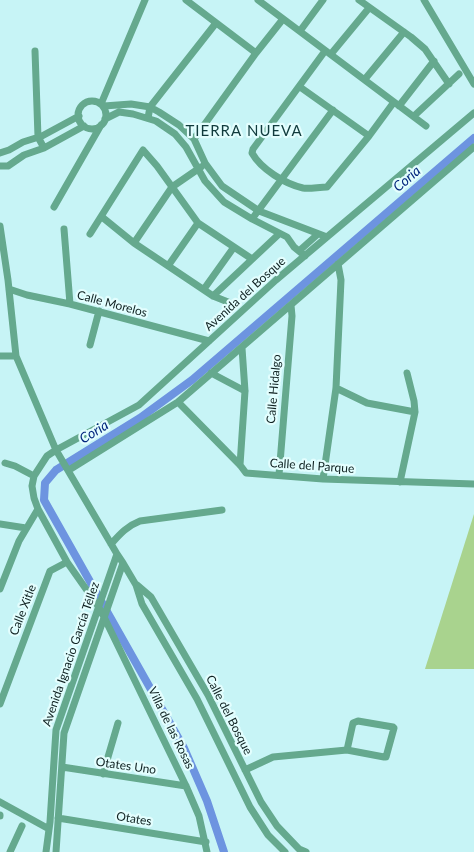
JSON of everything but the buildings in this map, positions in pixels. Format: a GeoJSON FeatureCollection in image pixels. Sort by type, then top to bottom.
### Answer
{"type":"FeatureCollection","features":[{"type":"Feature","properties":{"kind":"street"},"geometry":{"type":"LineString","coordinates":[[102,105],[145,0]]}},
{"type":"Feature","properties":{"kind":"street"},"geometry":{"type":"LineString","coordinates":[[186,0],[256,53]]}},
{"type":"Feature","properties":{"kind":"street"},"geometry":{"type":"LineString","coordinates":[[300,31],[323,0]]}},
{"type":"Feature","properties":{"kind":"street"},"geometry":{"type":"LineString","coordinates":[[358,0],[425,49],[449,84]]}},
{"type":"Feature","properties":{"kind":"street"},"geometry":{"type":"LineString","coordinates":[[424,0],[474,84]]}},
{"type":"Feature","properties":{"kind":"street"},"geometry":{"type":"LineString","coordinates":[[264,2],[283,19],[426,126]]}},
{"type":"Feature","properties":{"kind":"street"},"geometry":{"type":"LineString","coordinates":[[369,8],[300,87],[253,149],[254,156],[262,165],[281,180],[304,188],[327,187],[434,61]]}},
{"type":"Feature","properties":{"kind":"street"},"geometry":{"type":"LineString","coordinates":[[194,139],[283,19]]}},
{"type":"Feature","properties":{"kind":"street"},"geometry":{"type":"LineString","coordinates":[[148,118],[150,107],[216,23]]}},
{"type":"Feature","properties":{"kind":"street"},"geometry":{"type":"LineString","coordinates":[[364,79],[404,32]]}},
{"type":"Feature","properties":{"kind":"street"},"geometry":{"type":"LineString","coordinates":[[35,51],[38,137],[44,148]]}},
{"type":"Feature","properties":{"kind":"street"},"geometry":{"type":"LineString","coordinates":[[414,116],[459,74]]}},
{"type":"Feature","properties":{"kind":"street"},"geometry":{"type":"LineString","coordinates":[[300,87],[369,136]]}},
{"type":"Feature","properties":{"kind":"street"},"geometry":{"type":"LineString","coordinates":[[318,234],[302,253],[294,247],[287,237],[224,202],[205,181],[186,147],[175,134],[156,121],[119,112],[93,129],[84,126],[79,119],[79,110],[84,103],[92,100],[102,105],[131,104],[150,107],[179,126],[194,139],[205,163],[222,186],[259,211],[327,237]]}},
{"type":"Feature","properties":{"kind":"street"},"geometry":{"type":"LineString","coordinates":[[54,207],[103,122],[106,112],[102,105]]}},
{"type":"Feature","properties":{"kind":"street"},"geometry":{"type":"LineString","coordinates":[[252,219],[333,110]]}},
{"type":"Feature","properties":{"kind":"street","name":"Avenida del Bosque"},"geometry":{"type":"LineString","coordinates":[[32,486],[34,476],[47,456],[139,405],[302,253],[327,237],[474,113]]}},
{"type":"Feature","properties":{"kind":"street"},"geometry":{"type":"LineString","coordinates":[[0,153],[38,137],[79,116]]}},
{"type":"Feature","properties":{"kind":"street"},"geometry":{"type":"LineString","coordinates":[[0,166],[8,166],[24,155],[44,148],[84,126]]}},
{"type":"Feature","properties":{"kind":"street"},"geometry":{"type":"LineString","coordinates":[[67,468],[178,402],[474,147]]}},
{"type":"Feature","properties":{"kind":"street"},"geometry":{"type":"LineString","coordinates":[[90,234],[143,150],[198,223],[252,259]]}},
{"type":"Feature","properties":{"kind":"street"},"geometry":{"type":"LineString","coordinates":[[134,243],[172,187],[198,170],[205,163]]}},
{"type":"Feature","properties":{"kind":"street"},"geometry":{"type":"LineString","coordinates":[[102,217],[134,243],[168,266],[213,296],[228,302]]}},
{"type":"Feature","properties":{"kind":"street"},"geometry":{"type":"LineString","coordinates":[[168,266],[198,223]]}},
{"type":"Feature","properties":{"kind":"street"},"geometry":{"type":"LineString","coordinates":[[0,226],[16,356],[0,356]]}},
{"type":"Feature","properties":{"kind":"street"},"geometry":{"type":"LineString","coordinates":[[64,229],[70,304]]}},
{"type":"Feature","properties":{"kind":"street"},"geometry":{"type":"LineString","coordinates":[[213,296],[279,234]]}},
{"type":"Feature","properties":{"kind":"street"},"geometry":{"type":"LineString","coordinates":[[204,289],[234,247]]}},
{"type":"Feature","properties":{"kind":"street"},"geometry":{"type":"LineString","coordinates":[[323,479],[336,388],[341,280],[338,264]]}},
{"type":"Feature","properties":{"kind":"street"},"geometry":{"type":"LineString","coordinates":[[0,280],[8,280]]}},
{"type":"Feature","properties":{"kind":"street","name":"Calle Morelos"},"geometry":{"type":"LineString","coordinates":[[9,289],[209,341]]}},
{"type":"Feature","properties":{"kind":"street","name":"Calle Hidalgo"},"geometry":{"type":"LineString","coordinates":[[279,475],[292,316],[291,305]]}},
{"type":"Feature","properties":{"kind":"street"},"geometry":{"type":"LineString","coordinates":[[90,345],[99,312]]}},
{"type":"Feature","properties":{"kind":"street"},"geometry":{"type":"LineString","coordinates":[[240,465],[245,391],[242,348]]}},
{"type":"Feature","properties":{"kind":"street","name":"Calle del Bosque"},"geometry":{"type":"LineString","coordinates":[[16,356],[56,450],[136,585],[142,604],[197,699],[250,807],[268,835],[286,852]]}},
{"type":"Feature","properties":{"kind":"street"},"geometry":{"type":"LineString","coordinates":[[211,373],[245,391]]}},
{"type":"Feature","properties":{"kind":"street"},"geometry":{"type":"LineString","coordinates":[[400,482],[415,412],[407,373]]}},
{"type":"Feature","properties":{"kind":"street"},"geometry":{"type":"LineString","coordinates":[[336,388],[367,403],[415,412]]}},
{"type":"Feature","properties":{"kind":"street","name":"Calle del Parque"},"geometry":{"type":"LineString","coordinates":[[178,402],[246,473],[323,479],[474,484]]}},
{"type":"Feature","properties":{"kind":"street"},"geometry":{"type":"LineString","coordinates":[[5,463],[34,476]]}},
{"type":"Feature","properties":{"kind":"street","name":"Villa de las Rosas"},"geometry":{"type":"LineString","coordinates":[[32,486],[38,509],[67,562],[99,603],[105,614],[199,816],[207,852]]}},
{"type":"Feature","properties":{"kind":"street"},"geometry":{"type":"LineString","coordinates":[[0,589],[19,541],[38,509]]}},
{"type":"Feature","properties":{"kind":"street"},"geometry":{"type":"LineString","coordinates":[[111,544],[130,525],[140,521],[222,510]]}},
{"type":"Feature","properties":{"kind":"street"},"geometry":{"type":"LineString","coordinates":[[0,524],[26,528]]}},
{"type":"Feature","properties":{"kind":"street","name":"Avenida Ignacio García Téllez"},"geometry":{"type":"LineString","coordinates":[[46,852],[56,730],[117,554]]}},
{"type":"Feature","properties":{"kind":"street","name":"Calle Xitle"},"geometry":{"type":"LineString","coordinates":[[0,704],[50,571],[67,562]]}},
{"type":"Feature","properties":{"kind":"street","name":"Avenida Ignacio García Téllez"},"geometry":{"type":"LineString","coordinates":[[56,852],[64,733],[123,563]]}},
{"type":"Feature","properties":{"kind":"street","name":"Calle del Bosque"},"geometry":{"type":"LineString","coordinates":[[136,585],[151,598],[208,695],[261,802],[277,826],[299,849],[306,852]]}},
{"type":"Feature","properties":{"kind":"street"},"geometry":{"type":"LineString","coordinates":[[245,770],[273,757],[347,750],[386,757],[394,728],[358,721],[353,723],[347,750]]}},
{"type":"Feature","properties":{"kind":"street"},"geometry":{"type":"LineString","coordinates":[[103,774],[118,723]]}},
{"type":"Feature","properties":{"kind":"street","name":"Otates Uno"},"geometry":{"type":"LineString","coordinates":[[62,767],[186,786]]}},
{"type":"Feature","properties":{"kind":"street"},"geometry":{"type":"LineString","coordinates":[[0,802],[49,829]]}},
{"type":"Feature","properties":{"kind":"street","name":"Otates"},"geometry":{"type":"LineString","coordinates":[[58,818],[206,842]]}},
{"type":"Feature","properties":{"kind":"street"},"geometry":{"type":"LineString","coordinates":[[10,852],[22,826]]}},
{"type":"Feature","properties":{"kind":"green space"},"geometry":{"type":"Polygon","coordinates":[[[474,514],[474,669],[425,669],[474,514]]]}},
{"type":"Feature","properties":{"kind":"waterway","name":"Coria"},"geometry":{"type":"LineString","coordinates":[[224,852],[207,801],[184,748],[44,500],[45,483],[56,470],[140,418],[192,380],[474,138]]}},
{"type":"Feature","properties":{"kind":"district","name":"TIERRA NUEVA"},"geometry":{"type":"Point","coordinates":[244,131]}}]}
